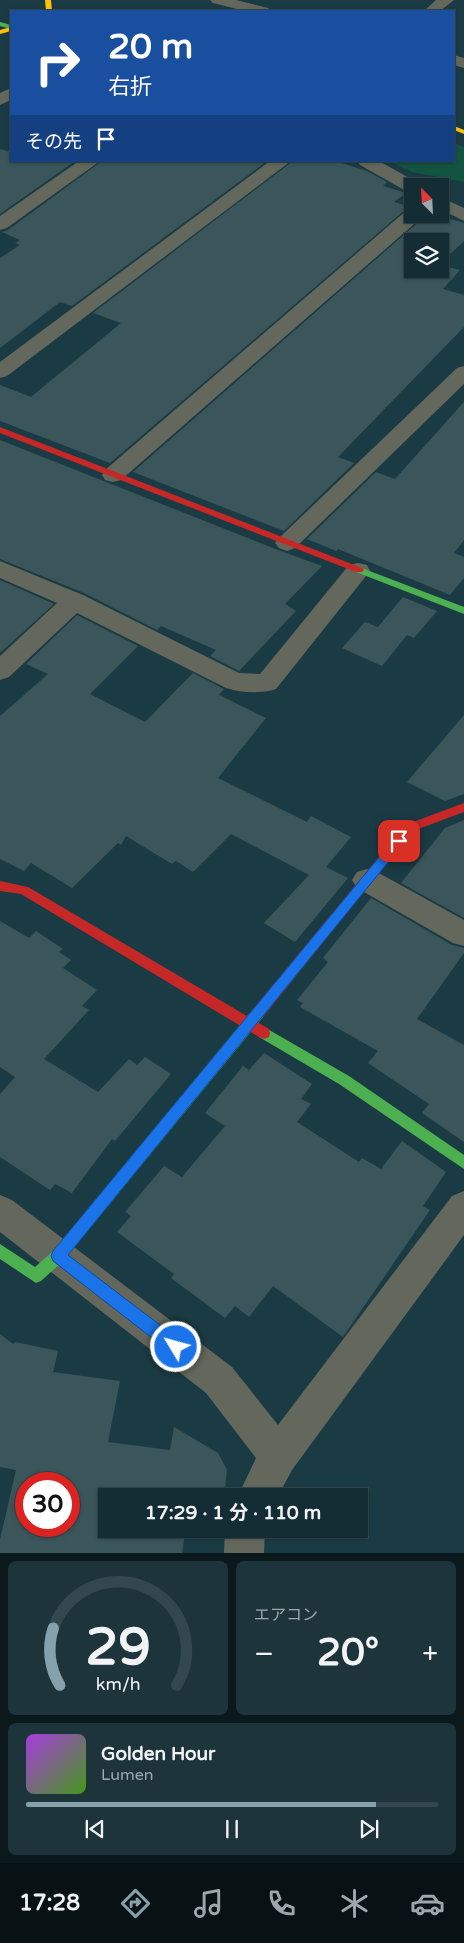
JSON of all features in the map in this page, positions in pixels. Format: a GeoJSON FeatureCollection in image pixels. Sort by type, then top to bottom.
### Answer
{"type":"FeatureCollection","features":[{"type":"Feature","properties":{"kind":"main road"},"geometry":{"type":"LineString","coordinates":[[0,430],[464,611]]}},
{"type":"Feature","properties":{"kind":"main road"},"geometry":{"type":"LineString","coordinates":[[0,1252],[36,1276],[58,1256],[410,828],[464,807]]}},
{"type":"Feature","properties":{"kind":"main road"},"geometry":{"type":"LineString","coordinates":[[0,886],[24,890],[344,1080],[464,1163]]}},
{"type":"Feature","properties":{"kind":"street"},"geometry":{"type":"LineString","coordinates":[[218,0],[259,10]]}},
{"type":"Feature","properties":{"kind":"street"},"geometry":{"type":"LineString","coordinates":[[432,10],[446,0]]}},
{"type":"Feature","properties":{"kind":"street"},"geometry":{"type":"LineString","coordinates":[[0,224],[90,162]]}},
{"type":"Feature","properties":{"kind":"street"},"geometry":{"type":"LineString","coordinates":[[0,372],[281,162]]}},
{"type":"Feature","properties":{"kind":"street"},"geometry":{"type":"LineString","coordinates":[[368,162],[404,182]]}},
{"type":"Feature","properties":{"kind":"street"},"geometry":{"type":"LineString","coordinates":[[449,207],[464,215]]}},
{"type":"Feature","properties":{"kind":"street"},"geometry":{"type":"LineString","coordinates":[[112,475],[404,223]]}},
{"type":"Feature","properties":{"kind":"street"},"geometry":{"type":"LineString","coordinates":[[287,543],[464,372]]}},
{"type":"Feature","properties":{"kind":"street"},"geometry":{"type":"LineString","coordinates":[[0,569],[74,601],[235,682],[268,683],[358,570]]}},
{"type":"Feature","properties":{"kind":"street"},"geometry":{"type":"LineString","coordinates":[[0,671],[74,601]]}},
{"type":"Feature","properties":{"kind":"street"},"geometry":{"type":"LineString","coordinates":[[367,880],[464,934]]}},
{"type":"Feature","properties":{"kind":"street"},"geometry":{"type":"LineString","coordinates":[[261,1488],[278,1456],[464,1207]]}},
{"type":"Feature","properties":{"kind":"street"},"geometry":{"type":"LineString","coordinates":[[0,1211],[219,1380],[278,1456]]}},
{"type":"Feature","properties":{"kind":"street"},"geometry":{"type":"LineString","coordinates":[[244,1553],[245,1538]]}},
{"type":"Feature","properties":{"kind":"green space"},"geometry":{"type":"Polygon","coordinates":[[[455,143],[464,147],[464,182],[412,172],[391,162],[455,162],[455,143]]]}},
{"type":"Feature","properties":{"kind":"building"},"geometry":{"type":"Polygon","coordinates":[[[0,149],[10,152],[10,162],[74,162],[0,214],[0,149]]]}},
{"type":"Feature","properties":{"kind":"building"},"geometry":{"type":"Polygon","coordinates":[[[101,162],[266,162],[72,306],[60,302],[0,348],[0,258],[20,245],[15,243],[20,240],[2,232],[8,230],[101,162]]]}},
{"type":"Feature","properties":{"kind":"building"},"geometry":{"type":"Polygon","coordinates":[[[292,162],[338,162],[367,171],[387,182],[383,186],[404,192],[404,194],[394,202],[404,205],[404,211],[110,463],[0,421],[0,385],[31,397],[121,323],[93,313],[292,162]]]}},
{"type":"Feature","properties":{"kind":"building"},"geometry":{"type":"Polygon","coordinates":[[[449,219],[464,223],[464,241],[449,255],[449,233],[406,233],[417,223],[449,223],[449,219]]]}},
{"type":"Feature","properties":{"kind":"building"},"geometry":{"type":"Polygon","coordinates":[[[404,235],[404,278],[449,278],[449,267],[460,270],[443,289],[464,295],[464,327],[338,457],[354,463],[284,531],[133,472],[404,235]]]}},
{"type":"Feature","properties":{"kind":"building"},"geometry":{"type":"Polygon","coordinates":[[[464,402],[464,540],[454,553],[464,557],[464,578],[450,595],[338,549],[336,551],[307,539],[376,472],[395,479],[464,402]]]}},
{"type":"Feature","properties":{"kind":"building"},"geometry":{"type":"Polygon","coordinates":[[[0,440],[322,566],[285,604],[296,611],[239,671],[210,656],[216,650],[161,626],[157,630],[84,593],[0,559],[0,440]]]}},
{"type":"Feature","properties":{"kind":"building"},"geometry":{"type":"Polygon","coordinates":[[[0,580],[54,604],[1,652],[0,652],[0,580]]]}},
{"type":"Feature","properties":{"kind":"building"},"geometry":{"type":"Polygon","coordinates":[[[403,597],[437,611],[414,638],[407,635],[382,666],[342,648],[365,622],[378,627],[403,597]]]}},
{"type":"Feature","properties":{"kind":"building"},"geometry":{"type":"Polygon","coordinates":[[[77,615],[138,646],[90,694],[145,722],[193,673],[224,689],[219,695],[266,718],[218,778],[307,822],[311,816],[351,837],[326,867],[348,878],[295,942],[264,923],[309,875],[231,834],[193,872],[176,861],[172,864],[126,836],[121,845],[118,843],[72,888],[31,863],[24,871],[0,859],[0,716],[48,674],[26,664],[77,615]]]}},
{"type":"Feature","properties":{"kind":"building"},"geometry":{"type":"Polygon","coordinates":[[[464,715],[464,794],[445,801],[407,782],[464,715]]]}},
{"type":"Feature","properties":{"kind":"building"},"geometry":{"type":"Polygon","coordinates":[[[464,820],[464,918],[401,883],[445,828],[464,820]]]}},
{"type":"Feature","properties":{"kind":"building"},"geometry":{"type":"Polygon","coordinates":[[[371,898],[452,945],[464,948],[464,953],[417,1019],[464,1045],[464,1142],[422,1113],[429,1104],[368,1063],[378,1051],[300,1007],[303,1003],[297,1000],[328,962],[323,958],[371,898]]]}},
{"type":"Feature","properties":{"kind":"building"},"geometry":{"type":"Polygon","coordinates":[[[0,921],[29,938],[36,931],[63,949],[59,952],[71,960],[63,968],[97,990],[82,1006],[89,1010],[44,1059],[98,1092],[129,1059],[137,1065],[145,1057],[171,1074],[115,1141],[112,1139],[72,1193],[55,1184],[50,1190],[0,1157],[0,1094],[15,1077],[0,1067],[0,921]]]}},
{"type":"Feature","properties":{"kind":"building"},"geometry":{"type":"Polygon","coordinates":[[[264,1053],[312,1084],[301,1099],[311,1104],[297,1122],[359,1162],[362,1158],[381,1169],[402,1141],[446,1172],[423,1206],[430,1210],[343,1337],[273,1286],[249,1317],[235,1306],[225,1318],[171,1278],[174,1274],[117,1232],[131,1216],[125,1212],[164,1166],[182,1177],[225,1126],[205,1113],[243,1066],[249,1070],[264,1053]]]}},
{"type":"Feature","properties":{"kind":"building"},"geometry":{"type":"Polygon","coordinates":[[[0,1334],[13,1344],[15,1342],[58,1351],[53,1372],[120,1381],[108,1442],[170,1450],[174,1427],[218,1453],[227,1470],[225,1488],[98,1488],[98,1538],[184,1538],[182,1553],[0,1553],[0,1540],[15,1474],[15,1537],[80,1537],[80,1472],[16,1472],[16,1470],[0,1467],[0,1334]]]}},
{"type":"Feature","properties":{"kind":"traffic: fast"},"geometry":{"type":"LineString","coordinates":[[0,24],[10,27]]}},
{"type":"Feature","properties":{"kind":"traffic: fast"},"geometry":{"type":"LineString","coordinates":[[359,570],[464,611]]}},
{"type":"Feature","properties":{"kind":"traffic: fast"},"geometry":{"type":"LineString","coordinates":[[0,1251],[36,1276],[58,1256],[258,1013]]}},
{"type":"Feature","properties":{"kind":"traffic: fast"},"geometry":{"type":"LineString","coordinates":[[264,1033],[344,1080],[464,1163]]}},
{"type":"Feature","properties":{"kind":"traffic: slow"},"geometry":{"type":"LineString","coordinates":[[48,0],[49,10]]}},
{"type":"Feature","properties":{"kind":"traffic: slow"},"geometry":{"type":"LineString","coordinates":[[0,32],[10,29]]}},
{"type":"Feature","properties":{"kind":"traffic: slow"},"geometry":{"type":"LineString","coordinates":[[455,128],[464,132]]}},
{"type":"Feature","properties":{"kind":"traffic: jam"},"geometry":{"type":"LineString","coordinates":[[0,430],[359,570]]}},
{"type":"Feature","properties":{"kind":"traffic: jam"},"geometry":{"type":"LineString","coordinates":[[258,1013],[409,828],[464,807]]}},
{"type":"Feature","properties":{"kind":"traffic: jam"},"geometry":{"type":"LineString","coordinates":[[0,886],[24,890],[264,1033]]}},
{"type":"Feature","properties":{"kind":"route"},"geometry":{"type":"LineString","coordinates":[[176,1347],[58,1256],[399,841]]}}]}
